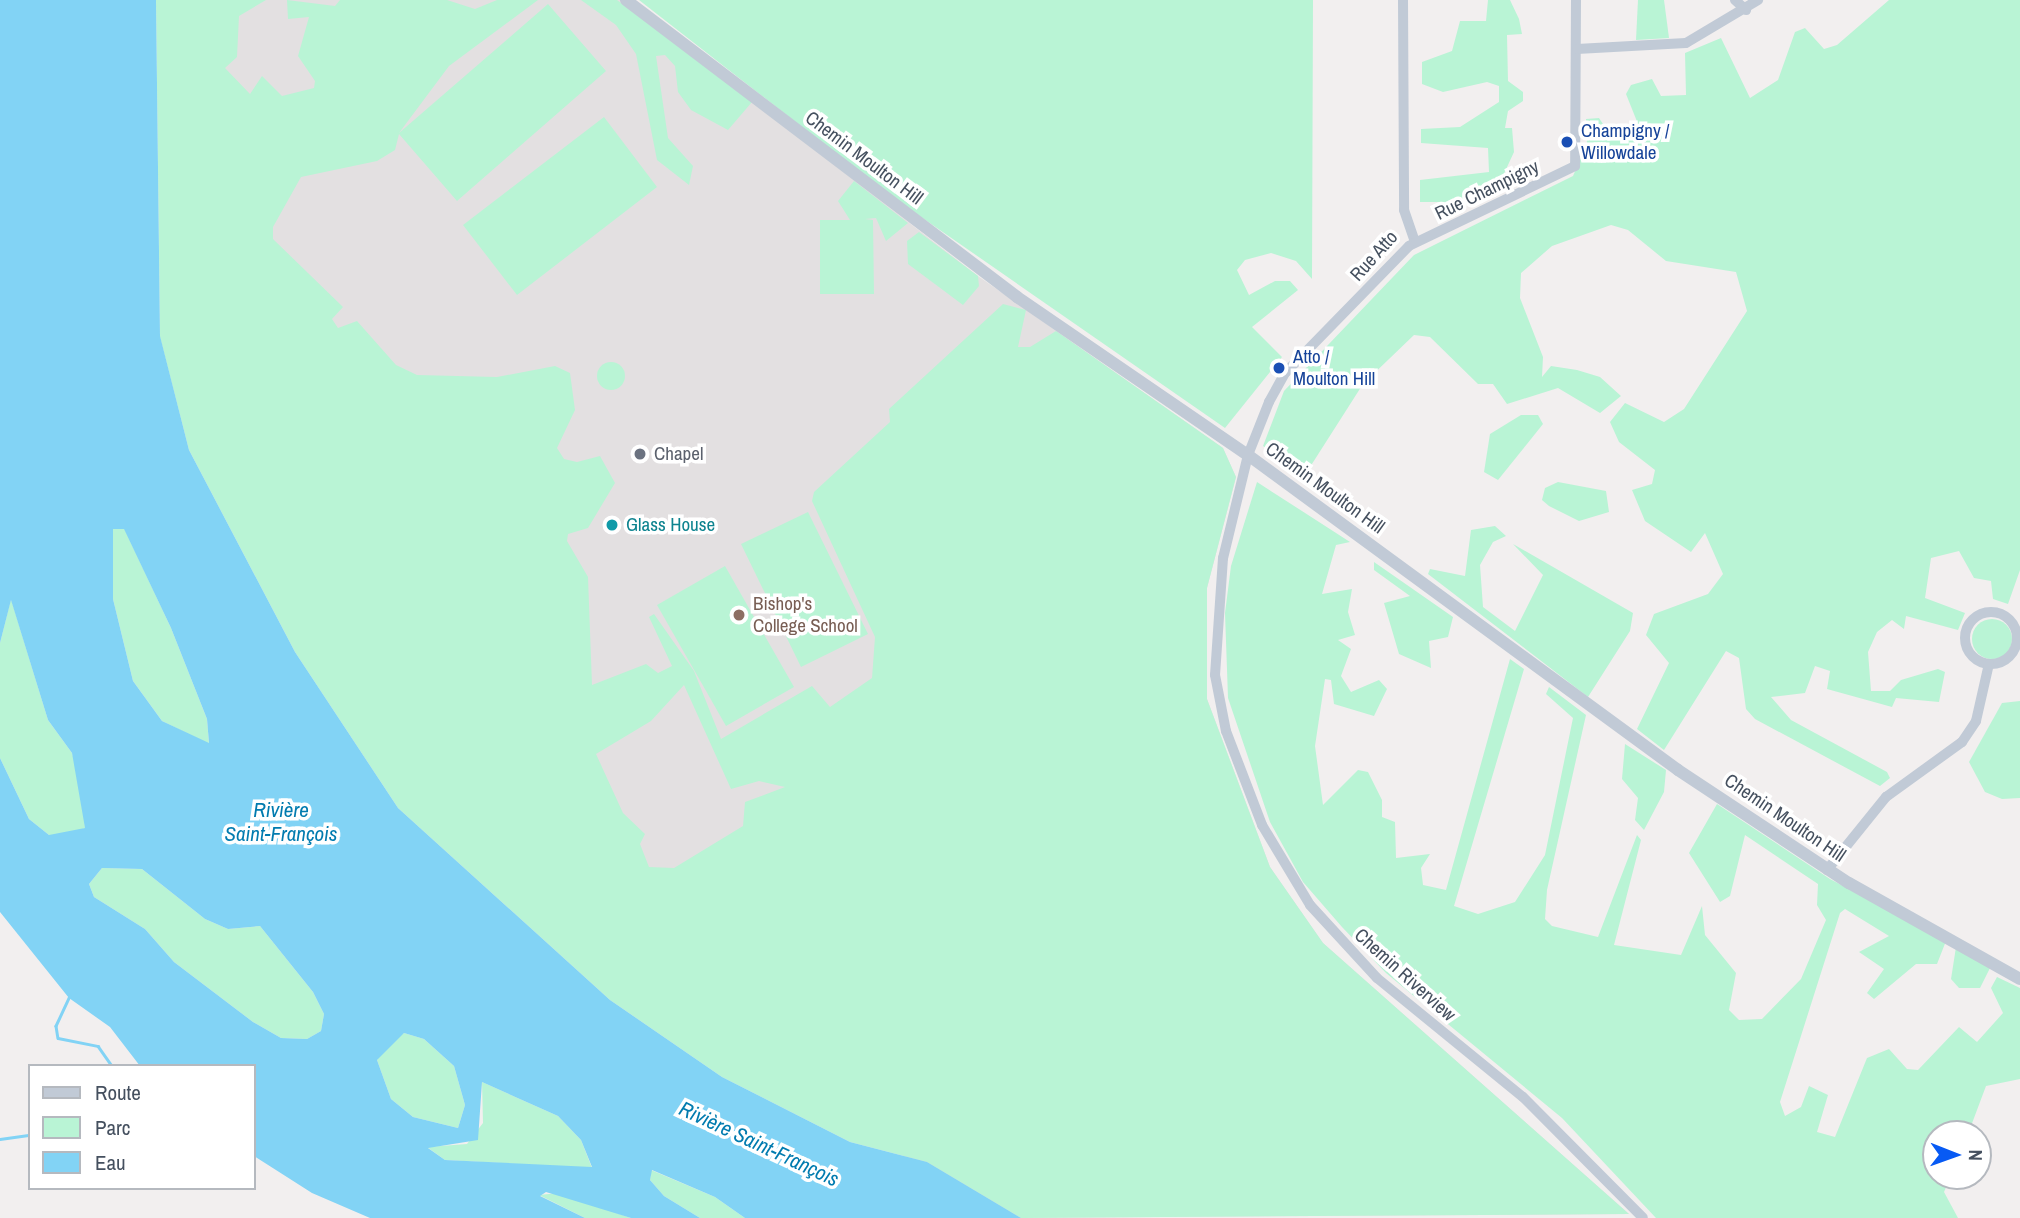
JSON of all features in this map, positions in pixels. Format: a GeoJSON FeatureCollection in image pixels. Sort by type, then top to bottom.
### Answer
{"type":"FeatureCollection","features":[{"type":"Feature","properties":{"kind":"street","name":"Chemin Moulton Hill"},"geometry":{"type":"LineString","coordinates":[[626,0],[1017,297],[1248,456],[1678,770],[1827,870],[2020,979]]}},
{"type":"Feature","properties":{"kind":"street","name":"Rue Atto"},"geometry":{"type":"LineString","coordinates":[[1248,456],[1286,373],[1415,243],[1404,210],[1403,0]]}},
{"type":"Feature","properties":{"kind":"street","name":"Rue Champigny"},"geometry":{"type":"LineString","coordinates":[[1415,243],[1575,166],[1576,0]]}},
{"type":"Feature","properties":{"kind":"street"},"geometry":{"type":"LineString","coordinates":[[1735,0],[1746,10]]}},
{"type":"Feature","properties":{"kind":"street"},"geometry":{"type":"LineString","coordinates":[[1577,49],[1668,47],[1708,34],[1758,0]]}},
{"type":"Feature","properties":{"kind":"street","name":"Chemin Riverview"},"geometry":{"type":"LineString","coordinates":[[1248,456],[1216,605],[1214,675],[1226,731],[1279,859],[1332,932],[1377,978],[1523,1097],[1643,1218]]}},
{"type":"Feature","properties":{"kind":"street"},"geometry":{"type":"LineString","coordinates":[[1993,612],[2011,621],[2017,640],[2008,658],[1989,664],[1971,655],[1965,636],[1974,618],[1993,612]]}},
{"type":"Feature","properties":{"kind":"street"},"geometry":{"type":"LineString","coordinates":[[1827,870],[1886,797],[1962,742],[1980,708],[1989,664]]}},
{"type":"Feature","properties":{"kind":"shaded area","name":"Bishop's College School"},"geometry":{"type":"Polygon","coordinates":[[[156,0],[621,0],[978,276],[1223,448],[1236,477],[1207,588],[1207,699],[1270,867],[1323,943],[1629,1214],[1021,1218],[610,1000],[156,0]]]}},
{"type":"Feature","properties":{"kind":"green space","name":"Bishop's College School"},"geometry":{"type":"Polygon","coordinates":[[[156,0],[266,0],[239,16],[237,57],[225,68],[250,94],[262,76],[282,96],[314,88],[315,81],[298,56],[309,17],[288,19],[287,0],[335,6],[340,0],[447,0],[475,9],[497,0],[538,0],[449,66],[399,133],[548,4],[606,71],[457,201],[399,134],[395,150],[377,161],[301,177],[273,227],[273,239],[343,307],[332,319],[338,328],[357,321],[396,365],[417,375],[497,377],[555,366],[570,373],[575,410],[557,448],[564,459],[577,462],[600,456],[615,483],[588,528],[568,534],[567,541],[588,577],[592,685],[646,664],[658,673],[672,666],[649,617],[654,614],[694,671],[721,739],[812,686],[830,707],[872,678],[875,637],[812,501],[814,492],[890,422],[889,409],[1003,304],[1026,310],[1018,347],[1030,347],[1056,331],[1223,448],[1236,477],[1207,588],[1207,699],[1270,867],[1323,943],[1629,1214],[1021,1218],[927,1162],[850,1142],[722,1077],[610,1000],[398,808],[295,652],[189,450],[160,337],[156,0]],[[684,685],[651,721],[596,754],[623,813],[645,834],[640,844],[649,867],[674,868],[743,826],[745,802],[785,787],[759,781],[731,789],[684,685]]]}},
{"type":"Feature","properties":{"kind":"green space"},"geometry":{"type":"Polygon","coordinates":[[[581,0],[617,0],[752,102],[728,130],[691,110],[678,92],[675,66],[665,55],[656,56],[668,138],[693,166],[689,185],[657,160],[636,54],[616,25],[581,0]]]}},
{"type":"Feature","properties":{"kind":"green space"},"geometry":{"type":"Polygon","coordinates":[[[639,0],[1313,0],[1312,279],[1296,261],[1271,253],[1245,260],[1237,270],[1249,295],[1275,281],[1290,281],[1298,290],[1252,327],[1282,357],[1225,428],[888,194],[639,0]]]}},
{"type":"Feature","properties":{"kind":"green space"},"geometry":{"type":"Polygon","coordinates":[[[1488,0],[1510,0],[1519,19],[1522,34],[1507,35],[1508,81],[1523,92],[1523,101],[1508,111],[1505,128],[1512,128],[1514,152],[1496,191],[1452,212],[1445,202],[1420,202],[1420,180],[1489,172],[1488,148],[1421,143],[1421,129],[1460,127],[1499,102],[1499,86],[1487,82],[1443,92],[1422,84],[1422,62],[1452,51],[1460,21],[1486,21],[1488,0]]]}},
{"type":"Feature","properties":{"kind":"green space"},"geometry":{"type":"Polygon","coordinates":[[[1638,0],[1664,0],[1669,38],[1636,40],[1638,0]]]}},
{"type":"Feature","properties":{"kind":"green space"},"geometry":{"type":"Polygon","coordinates":[[[1889,0],[2020,0],[2020,570],[2008,604],[1993,599],[1991,581],[1974,578],[1959,551],[1931,558],[1925,598],[1965,613],[1958,630],[1906,616],[1904,629],[1892,620],[1877,632],[1868,652],[1871,691],[1890,691],[1901,680],[1938,669],[1945,672],[1939,702],[1896,698],[1892,707],[1827,689],[1830,671],[1815,666],[1805,693],[1771,697],[1791,720],[1887,772],[1890,778],[1880,786],[1755,719],[1746,709],[1739,658],[1726,651],[1664,750],[1637,729],[1669,663],[1646,635],[1654,614],[1708,594],[1723,574],[1705,533],[1691,552],[1645,521],[1632,490],[1652,484],[1655,470],[1619,442],[1610,422],[1625,403],[1664,422],[1684,409],[1747,311],[1736,272],[1666,261],[1628,230],[1611,225],[1552,246],[1521,273],[1520,298],[1543,357],[1542,377],[1551,366],[1577,370],[1600,377],[1621,396],[1600,413],[1558,388],[1507,404],[1493,384],[1478,384],[1430,337],[1414,335],[1363,384],[1310,467],[1310,480],[1348,509],[1263,446],[1284,391],[1414,255],[1573,176],[1587,144],[1586,119],[1599,118],[1613,139],[1638,124],[1626,94],[1631,85],[1652,79],[1661,96],[1686,95],[1685,53],[1721,38],[1750,98],[1778,80],[1795,32],[1805,28],[1824,49],[1837,45],[1889,0]]]}},
{"type":"Feature","properties":{"kind":"green space"},"geometry":{"type":"Polygon","coordinates":[[[604,117],[657,187],[517,295],[463,225],[604,117]]]}},
{"type":"Feature","properties":{"kind":"green space"},"geometry":{"type":"Polygon","coordinates":[[[854,181],[908,223],[886,241],[876,218],[865,219],[873,220],[874,294],[820,294],[820,220],[850,220],[838,201],[854,181]]]}},
{"type":"Feature","properties":{"kind":"green space"},"geometry":{"type":"Polygon","coordinates":[[[919,232],[978,276],[979,286],[963,305],[908,264],[907,241],[919,232]]]}},
{"type":"Feature","properties":{"kind":"green space"},"geometry":{"type":"Polygon","coordinates":[[[611,362],[621,366],[625,376],[621,386],[611,390],[601,386],[597,376],[601,366],[611,362]]]}},
{"type":"Feature","properties":{"kind":"green space"},"geometry":{"type":"Polygon","coordinates":[[[1521,415],[1538,415],[1543,424],[1498,480],[1484,472],[1490,434],[1521,415]]]}},
{"type":"Feature","properties":{"kind":"green space"},"geometry":{"type":"Polygon","coordinates":[[[1257,482],[1350,542],[1336,545],[1322,594],[1352,589],[1348,612],[1355,635],[1338,640],[1351,649],[1341,676],[1351,692],[1379,680],[1387,689],[1374,716],[1334,704],[1331,680],[1325,679],[1315,746],[1323,805],[1358,770],[1368,772],[1382,800],[1382,817],[1395,822],[1396,858],[1430,854],[1421,868],[1423,885],[1446,890],[1510,659],[1524,669],[1454,906],[1478,914],[1515,902],[1545,855],[1573,718],[1546,694],[1549,687],[1586,715],[1547,890],[1545,919],[1552,926],[1598,937],[1637,835],[1641,840],[1614,945],[1681,955],[1702,906],[1705,935],[1736,973],[1729,1010],[1739,1020],[1762,1019],[1801,979],[1826,920],[1817,905],[1818,884],[1745,835],[1730,896],[1720,902],[1689,853],[1717,804],[1830,879],[1946,941],[1937,964],[1916,964],[1874,999],[1867,993],[1884,969],[1859,952],[1889,936],[1845,909],[1840,913],[1780,1102],[1785,1116],[1801,1107],[1809,1086],[1828,1095],[1817,1132],[1835,1137],[1867,1058],[1889,1049],[1907,1069],[1918,1070],[1959,1027],[1977,1042],[2003,1013],[1991,988],[1997,977],[2020,988],[2020,1079],[1986,1086],[1973,1120],[1922,1120],[1922,1190],[1945,1190],[1958,1218],[1656,1218],[1562,1118],[1386,973],[1303,882],[1270,822],[1228,698],[1225,613],[1231,566],[1257,482]]]}},
{"type":"Feature","properties":{"kind":"green space"},"geometry":{"type":"Polygon","coordinates":[[[1558,482],[1606,491],[1609,512],[1579,521],[1549,506],[1542,500],[1545,488],[1558,482]]]}},
{"type":"Feature","properties":{"kind":"green space"},"geometry":{"type":"Polygon","coordinates":[[[808,512],[868,634],[801,667],[741,544],[808,512]]]}},
{"type":"Feature","properties":{"kind":"green space"},"geometry":{"type":"Polygon","coordinates":[[[1495,526],[1506,536],[1493,542],[1480,565],[1483,607],[1515,631],[1543,575],[1513,544],[1633,613],[1630,631],[1588,697],[1428,574],[1430,569],[1465,576],[1471,530],[1495,526]]]}},
{"type":"Feature","properties":{"kind":"green space"},"geometry":{"type":"Polygon","coordinates":[[[124,528],[171,628],[207,719],[209,744],[162,721],[133,681],[113,599],[109,542],[113,529],[124,528]]]}},
{"type":"Feature","properties":{"kind":"green space"},"geometry":{"type":"Polygon","coordinates":[[[1374,562],[1453,617],[1448,637],[1429,641],[1431,668],[1399,654],[1384,603],[1410,596],[1374,570],[1374,562]]]}},
{"type":"Feature","properties":{"kind":"green space"},"geometry":{"type":"Polygon","coordinates":[[[725,566],[794,687],[726,726],[657,605],[725,566]]]}},
{"type":"Feature","properties":{"kind":"green space"},"geometry":{"type":"Polygon","coordinates":[[[11,599],[48,720],[72,753],[83,790],[85,828],[69,835],[49,835],[29,819],[0,758],[0,643],[11,599]]]}},
{"type":"Feature","properties":{"kind":"green space"},"geometry":{"type":"Polygon","coordinates":[[[1992,619],[2000,620],[2006,625],[2011,631],[2011,647],[2006,653],[2000,658],[1992,659],[1984,658],[1978,653],[1973,647],[1972,639],[1973,631],[1978,625],[1984,620],[1992,619]]]}},
{"type":"Feature","properties":{"kind":"green space"},"geometry":{"type":"Polygon","coordinates":[[[2020,701],[2020,798],[2002,799],[1985,792],[1969,762],[2002,703],[2020,701]]]}},
{"type":"Feature","properties":{"kind":"green space"},"geometry":{"type":"Polygon","coordinates":[[[1625,744],[1666,770],[1664,792],[1644,830],[1635,820],[1638,798],[1622,779],[1625,744]]]}},
{"type":"Feature","properties":{"kind":"green space"},"geometry":{"type":"Polygon","coordinates":[[[102,868],[142,869],[205,919],[228,929],[260,926],[313,992],[324,1014],[321,1031],[307,1039],[281,1038],[253,1022],[174,962],[145,929],[94,897],[89,884],[102,868]]]}},
{"type":"Feature","properties":{"kind":"green space"},"geometry":{"type":"Polygon","coordinates":[[[1956,947],[1990,968],[1980,988],[1959,988],[1951,979],[1956,947]]]}},
{"type":"Feature","properties":{"kind":"green space"},"geometry":{"type":"Polygon","coordinates":[[[404,1033],[424,1039],[454,1066],[465,1105],[458,1128],[413,1117],[391,1099],[377,1060],[383,1047],[404,1033]]]}},
{"type":"Feature","properties":{"kind":"green space"},"geometry":{"type":"Polygon","coordinates":[[[482,1082],[558,1116],[581,1140],[592,1168],[445,1160],[427,1147],[467,1144],[483,1123],[482,1082]]]}},
{"type":"Feature","properties":{"kind":"green space"},"geometry":{"type":"Polygon","coordinates":[[[651,1170],[715,1197],[745,1218],[700,1218],[664,1196],[650,1180],[651,1170]]]}},
{"type":"Feature","properties":{"kind":"green space"},"geometry":{"type":"Polygon","coordinates":[[[559,1193],[631,1218],[585,1218],[539,1195],[559,1193]]]}},
{"type":"Feature","properties":{"kind":"water","name":"Rivière Saint-François"},"geometry":{"type":"Polygon","coordinates":[[[0,0],[156,0],[160,336],[189,450],[295,652],[398,808],[610,1000],[722,1077],[850,1142],[927,1162],[1021,1218],[745,1218],[715,1197],[652,1170],[650,1180],[664,1196],[700,1218],[631,1218],[546,1192],[540,1196],[585,1218],[370,1218],[312,1193],[256,1157],[256,1064],[138,1064],[110,1027],[69,998],[0,912],[0,758],[29,819],[49,835],[85,828],[72,753],[48,720],[11,600],[0,643],[0,0]],[[113,529],[113,599],[133,681],[162,721],[209,743],[207,719],[171,628],[124,529],[113,529]],[[102,868],[89,884],[94,897],[145,929],[174,962],[253,1022],[281,1038],[307,1039],[321,1031],[324,1014],[313,992],[260,926],[228,929],[205,919],[142,869],[102,868]],[[404,1033],[377,1060],[391,1099],[413,1117],[458,1128],[465,1105],[454,1066],[424,1039],[404,1033]],[[482,1082],[478,1140],[428,1148],[445,1160],[592,1167],[581,1140],[558,1116],[482,1082]]]}},
{"type":"Feature","properties":{"kind":"waterway"},"geometry":{"type":"LineString","coordinates":[[70,996],[56,1026],[58,1038],[98,1046],[111,1064]]}},
{"type":"Feature","properties":{"kind":"waterway"},"geometry":{"type":"LineString","coordinates":[[0,1139],[28,1135]]}},
{"type":"Feature","properties":{"kind":"place","name":"Champigny / Willowdale"},"geometry":{"type":"Point","coordinates":[1567,142]}},
{"type":"Feature","properties":{"kind":"place","name":"Atto / Moulton Hill"},"geometry":{"type":"Point","coordinates":[1279,368]}},
{"type":"Feature","properties":{"kind":"place","name":"Chapel"},"geometry":{"type":"Point","coordinates":[640,454]}},
{"type":"Feature","properties":{"kind":"place","name":"Glass House"},"geometry":{"type":"Point","coordinates":[612,525]}},
{"type":"Feature","properties":{"kind":"place","name":"Bishop's College School"},"geometry":{"type":"Point","coordinates":[739,615]}}]}
